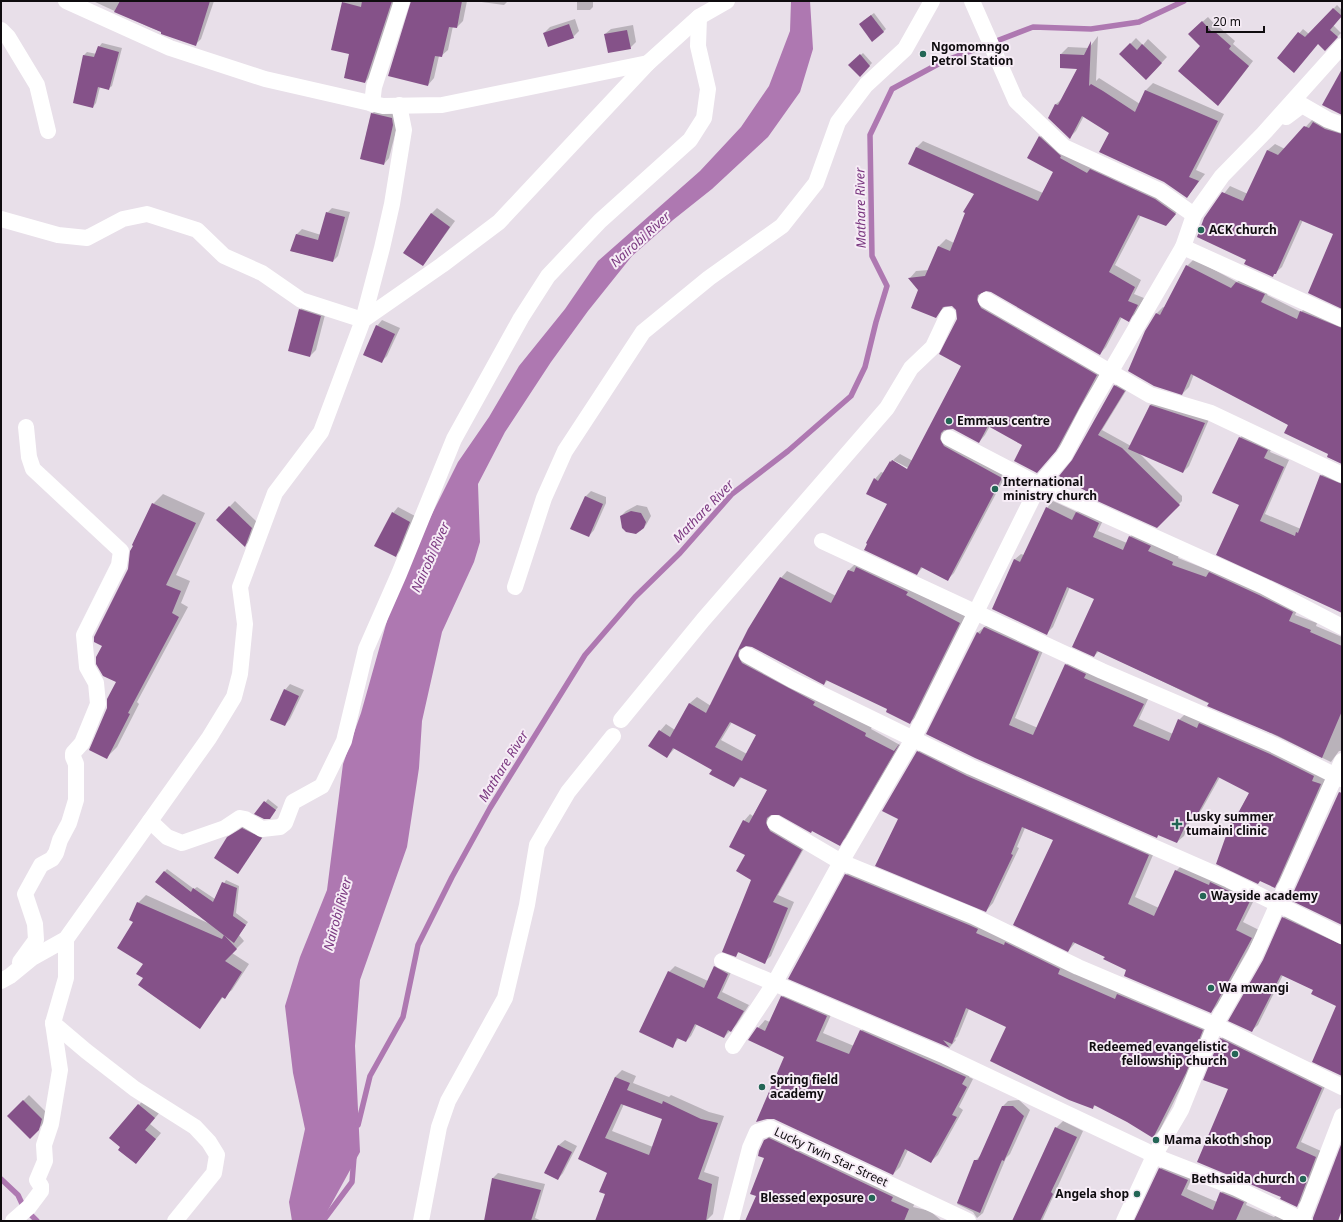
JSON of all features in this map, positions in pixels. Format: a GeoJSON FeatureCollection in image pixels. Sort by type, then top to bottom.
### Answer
{"type":"FeatureCollection","features":[{"type":"Feature","properties":{"kind":"street"},"geometry":{"type":"LineString","coordinates":[[66,1],[170,48],[265,79],[383,106],[442,105],[648,63]]}},
{"type":"Feature","properties":{"kind":"street"},"geometry":{"type":"LineString","coordinates":[[372,104],[374,88],[402,1]]}},
{"type":"Feature","properties":{"kind":"street"},"geometry":{"type":"LineString","coordinates":[[363,320],[442,265],[499,222],[648,63],[699,17],[727,1]]}},
{"type":"Feature","properties":{"kind":"street"},"geometry":{"type":"LineString","coordinates":[[515,586],[544,498],[566,451],[643,332],[709,278],[782,226],[816,183],[838,122],[866,84],[905,49],[932,1]]}},
{"type":"Feature","properties":{"kind":"street"},"geometry":{"type":"LineString","coordinates":[[972,1],[1016,101],[1064,146],[1160,191],[1194,215]]}},
{"type":"Feature","properties":{"kind":"street"},"geometry":{"type":"LineString","coordinates":[[150,821],[167,837],[182,843],[225,828],[240,818],[251,822],[259,828],[269,830],[280,827],[285,823],[293,802],[322,786],[344,741],[366,649],[399,574],[454,439],[522,318],[548,276],[600,221],[690,140],[704,118],[708,89],[698,46],[699,17]]}},
{"type":"Feature","properties":{"kind":"street"},"geometry":{"type":"LineString","coordinates":[[1,30],[8,38],[37,85],[48,131]]}},
{"type":"Feature","properties":{"kind":"street"},"geometry":{"type":"LineString","coordinates":[[733,1046],[774,984],[841,862],[913,739],[1039,485],[1064,456],[1087,412],[1111,374],[1160,285],[1183,247],[1194,215],[1222,176],[1263,134],[1342,46]]}},
{"type":"Feature","properties":{"kind":"street"},"geometry":{"type":"LineString","coordinates":[[6,978],[32,958],[66,939],[209,738],[234,696],[240,674],[245,624],[240,587],[275,493],[321,432],[363,320],[382,248],[404,130],[399,105]]}},
{"type":"Feature","properties":{"kind":"street"},"geometry":{"type":"LineString","coordinates":[[1263,134],[1302,105],[1328,120],[1342,125]]}},
{"type":"Feature","properties":{"kind":"street"},"geometry":{"type":"LineString","coordinates":[[1,219],[58,235],[88,238],[123,219],[147,214],[196,230],[224,256],[262,273],[301,300],[363,320]]}},
{"type":"Feature","properties":{"kind":"street"},"geometry":{"type":"LineString","coordinates":[[1183,247],[1342,319]]}},
{"type":"Feature","properties":{"kind":"street"},"geometry":{"type":"LineString","coordinates":[[986,300],[1111,374],[1150,395],[1211,413],[1342,475]]}},
{"type":"Feature","properties":{"kind":"street"},"geometry":{"type":"LineString","coordinates":[[621,720],[703,620],[887,408],[911,368],[933,347],[948,315]]}},
{"type":"Feature","properties":{"kind":"street"},"geometry":{"type":"LineString","coordinates":[[6,978],[36,940],[35,924],[25,894],[41,865],[52,859],[56,853],[60,840],[69,823],[76,800],[76,764],[73,753],[82,743],[98,704],[96,683],[87,667],[84,635],[119,565],[121,551],[33,469],[29,457],[26,428]]}},
{"type":"Feature","properties":{"kind":"street"},"geometry":{"type":"LineString","coordinates":[[949,438],[1039,485],[1263,586],[1342,627]]}},
{"type":"Feature","properties":{"kind":"street"},"geometry":{"type":"LineString","coordinates":[[822,541],[1102,671],[1274,745],[1338,777]]}},
{"type":"Feature","properties":{"kind":"street"},"geometry":{"type":"LineString","coordinates":[[747,655],[792,680],[913,739],[1017,788],[1229,880],[1276,905],[1342,936]]}},
{"type":"Feature","properties":{"kind":"street"},"geometry":{"type":"LineString","coordinates":[[421,1221],[439,1127],[448,1101],[505,998],[525,912],[537,845],[568,792],[613,736]]}},
{"type":"Feature","properties":{"kind":"street"},"geometry":{"type":"LineString","coordinates":[[1124,1221],[1154,1156],[1181,1110],[1215,1025],[1255,955],[1276,905],[1338,777],[1342,761]]}},
{"type":"Feature","properties":{"kind":"street"},"geometry":{"type":"LineString","coordinates":[[775,823],[841,862],[973,916],[1078,967],[1215,1025],[1342,1087]]}},
{"type":"Feature","properties":{"kind":"street"},"geometry":{"type":"LineString","coordinates":[[22,1213],[41,1191],[41,1186],[37,1180],[37,1176],[44,1161],[44,1145],[51,1124],[60,1070],[53,1022],[66,978],[66,939]]}},
{"type":"Feature","properties":{"kind":"street"},"geometry":{"type":"LineString","coordinates":[[722,961],[945,1056],[1146,1150],[1154,1156],[1236,1188],[1303,1221],[1342,1116]]}},
{"type":"Feature","properties":{"kind":"street"},"geometry":{"type":"LineString","coordinates":[[53,1022],[86,1052],[135,1089],[195,1127],[217,1155],[214,1173],[175,1221]]}},
{"type":"Feature","properties":{"kind":"street","name":"Lucky Twin Star Street"},"geometry":{"type":"LineString","coordinates":[[731,1221],[750,1148],[757,1132],[770,1128],[968,1221]]}},
{"type":"Feature","properties":{"kind":"water","name":"Nairobi River"},"geometry":{"type":"Polygon","coordinates":[[[791,1],[810,1],[813,49],[800,92],[768,137],[712,189],[673,220],[632,256],[588,311],[551,362],[505,432],[478,484],[480,542],[474,562],[442,632],[422,721],[419,768],[407,847],[360,980],[355,1046],[360,1152],[322,1221],[292,1221],[289,1202],[305,1129],[293,1073],[285,1006],[300,957],[327,890],[343,764],[361,713],[390,610],[411,556],[458,462],[489,417],[519,366],[565,309],[598,261],[700,171],[741,127],[769,86],[790,31],[791,1]]]}},
{"type":"Feature","properties":{"kind":"building"},"geometry":{"type":"Polygon","coordinates":[[[120,1],[210,1],[196,46],[161,34],[161,32],[114,12],[120,1]]]}},
{"type":"Feature","properties":{"kind":"building"},"geometry":{"type":"Polygon","coordinates":[[[362,1],[392,1],[365,83],[344,78],[349,54],[331,50],[342,2],[361,7],[362,1]]]}},
{"type":"Feature","properties":{"kind":"building"},"geometry":{"type":"Polygon","coordinates":[[[411,1],[462,1],[457,28],[449,27],[442,57],[435,56],[428,86],[388,76],[411,1]]]}},
{"type":"Feature","properties":{"kind":"building"},"geometry":{"type":"Polygon","coordinates":[[[1333,8],[1342,16],[1330,30],[1338,37],[1325,51],[1318,44],[1294,73],[1277,58],[1298,32],[1305,37],[1333,8]]]}},
{"type":"Feature","properties":{"kind":"building"},"geometry":{"type":"Polygon","coordinates":[[[871,15],[884,32],[872,42],[859,24],[871,15]]]}},
{"type":"Feature","properties":{"kind":"building"},"geometry":{"type":"Polygon","coordinates":[[[1202,21],[1212,32],[1214,31],[1231,46],[1229,49],[1249,66],[1218,106],[1178,71],[1200,46],[1188,34],[1202,21]]]}},
{"type":"Feature","properties":{"kind":"building"},"geometry":{"type":"Polygon","coordinates":[[[569,24],[574,38],[548,47],[543,33],[569,24]]]}},
{"type":"Feature","properties":{"kind":"building"},"geometry":{"type":"Polygon","coordinates":[[[627,30],[631,49],[608,53],[604,34],[627,30]]]}},
{"type":"Feature","properties":{"kind":"building"},"geometry":{"type":"Polygon","coordinates":[[[1091,41],[1089,86],[1091,84],[1135,112],[1145,90],[1218,121],[1189,177],[1199,181],[1187,198],[1164,182],[1099,152],[1109,133],[1082,116],[1070,139],[1048,118],[1055,104],[1058,105],[1077,69],[1060,68],[1060,54],[1084,55],[1091,41]]]}},
{"type":"Feature","properties":{"kind":"building"},"geometry":{"type":"Polygon","coordinates":[[[1130,43],[1137,50],[1142,44],[1162,63],[1146,80],[1119,54],[1130,43]]]}},
{"type":"Feature","properties":{"kind":"building"},"geometry":{"type":"Polygon","coordinates":[[[98,46],[119,52],[109,90],[98,87],[93,108],[73,103],[83,55],[94,57],[98,46]]]}},
{"type":"Feature","properties":{"kind":"building"},"geometry":{"type":"Polygon","coordinates":[[[860,54],[870,66],[860,77],[848,65],[860,54]]]}},
{"type":"Feature","properties":{"kind":"building"},"geometry":{"type":"Polygon","coordinates":[[[1342,69],[1342,115],[1322,105],[1342,69]]]}},
{"type":"Feature","properties":{"kind":"building"},"geometry":{"type":"Polygon","coordinates":[[[371,113],[392,118],[393,125],[384,165],[360,159],[371,113]]]}},
{"type":"Feature","properties":{"kind":"building"},"geometry":{"type":"Polygon","coordinates":[[[1313,122],[1325,129],[1342,134],[1342,309],[1308,293],[1333,234],[1300,220],[1276,274],[1274,274],[1273,277],[1244,264],[1246,260],[1197,237],[1204,218],[1222,192],[1243,201],[1267,150],[1278,155],[1304,126],[1309,128],[1313,122]]]}},
{"type":"Feature","properties":{"kind":"building"},"geometry":{"type":"Polygon","coordinates":[[[1039,136],[1061,156],[1060,158],[1087,173],[1090,169],[1155,199],[1176,214],[1166,226],[1138,215],[1109,272],[1135,287],[1128,301],[1138,305],[1129,322],[1120,317],[1100,355],[991,292],[986,291],[978,295],[977,300],[981,308],[1097,375],[1056,451],[1037,473],[1014,461],[1022,445],[988,426],[979,443],[953,429],[944,430],[941,433],[940,439],[944,446],[1002,478],[948,581],[921,567],[917,575],[864,550],[867,544],[866,543],[887,504],[866,494],[874,478],[878,481],[890,461],[891,462],[892,460],[907,469],[961,366],[939,354],[957,319],[956,310],[952,306],[943,307],[936,318],[911,308],[918,290],[908,278],[925,276],[938,246],[950,251],[965,213],[963,212],[974,194],[908,164],[916,147],[1038,201],[1053,172],[1027,158],[1039,136]]]}},
{"type":"Feature","properties":{"kind":"building"},"geometry":{"type":"Polygon","coordinates":[[[326,212],[345,217],[333,262],[290,251],[296,234],[318,240],[326,212]]]}},
{"type":"Feature","properties":{"kind":"building"},"geometry":{"type":"Polygon","coordinates":[[[431,213],[450,227],[423,266],[403,253],[431,213]]]}},
{"type":"Feature","properties":{"kind":"building"},"geometry":{"type":"Polygon","coordinates":[[[1186,265],[1231,288],[1236,282],[1265,294],[1261,302],[1297,319],[1300,311],[1342,328],[1342,464],[1327,457],[1328,454],[1284,433],[1288,425],[1191,374],[1182,395],[1154,386],[1128,371],[1145,331],[1156,313],[1160,315],[1186,265]]]}},
{"type":"Feature","properties":{"kind":"building"},"geometry":{"type":"Polygon","coordinates":[[[299,309],[321,316],[310,357],[288,351],[299,309]]]}},
{"type":"Feature","properties":{"kind":"building"},"geometry":{"type":"Polygon","coordinates":[[[376,325],[395,334],[382,363],[363,355],[376,325]]]}},
{"type":"Feature","properties":{"kind":"building"},"geometry":{"type":"Polygon","coordinates":[[[1114,385],[1125,391],[1098,435],[1122,448],[1180,505],[1157,528],[1084,495],[1086,491],[1059,476],[1072,460],[1114,385]]]}},
{"type":"Feature","properties":{"kind":"building"},"geometry":{"type":"Polygon","coordinates":[[[1150,405],[1205,423],[1183,473],[1128,449],[1150,405]]]}},
{"type":"Feature","properties":{"kind":"building"},"geometry":{"type":"Polygon","coordinates":[[[1239,437],[1268,450],[1264,458],[1284,467],[1260,521],[1295,536],[1296,532],[1298,533],[1320,475],[1342,484],[1342,613],[1216,555],[1239,505],[1212,493],[1239,437]]]}},
{"type":"Feature","properties":{"kind":"building"},"geometry":{"type":"Polygon","coordinates":[[[585,496],[603,504],[589,537],[570,529],[585,496]]]}},
{"type":"Feature","properties":{"kind":"building"},"geometry":{"type":"Polygon","coordinates":[[[152,503],[196,523],[166,585],[181,591],[172,613],[179,617],[128,713],[130,714],[107,759],[89,750],[107,708],[107,699],[116,682],[103,676],[96,664],[96,657],[102,646],[94,642],[94,637],[128,569],[132,545],[152,503]]]}},
{"type":"Feature","properties":{"kind":"building"},"geometry":{"type":"Polygon","coordinates":[[[229,506],[252,528],[245,547],[216,520],[229,506]]]}},
{"type":"Feature","properties":{"kind":"building"},"geometry":{"type":"Polygon","coordinates":[[[1046,507],[1072,520],[1076,512],[1099,523],[1093,537],[1123,550],[1129,536],[1151,546],[1148,551],[1173,562],[1172,565],[1206,577],[1209,572],[1259,595],[1293,612],[1289,621],[1311,630],[1310,632],[1342,646],[1342,711],[1322,758],[1278,736],[1207,706],[1209,703],[1097,651],[1094,657],[1072,647],[1094,599],[1067,587],[1047,635],[992,609],[1014,559],[1020,562],[1046,507]]]}},
{"type":"Feature","properties":{"kind":"building"},"geometry":{"type":"Polygon","coordinates":[[[631,511],[641,513],[646,522],[644,528],[636,534],[626,532],[622,528],[620,516],[631,511]]]}},
{"type":"Feature","properties":{"kind":"building"},"geometry":{"type":"Polygon","coordinates":[[[392,512],[410,522],[396,557],[374,546],[392,512]]]}},
{"type":"Feature","properties":{"kind":"building"},"geometry":{"type":"Polygon","coordinates":[[[856,567],[908,592],[906,595],[960,623],[910,724],[886,712],[887,709],[826,680],[824,685],[752,647],[746,646],[739,650],[738,656],[742,663],[815,702],[813,705],[866,733],[865,736],[894,751],[900,743],[840,846],[812,831],[811,833],[779,815],[771,815],[767,818],[766,823],[770,831],[802,850],[773,902],[788,908],[765,964],[738,952],[736,957],[722,952],[751,880],[736,871],[745,855],[729,847],[743,820],[749,823],[767,790],[740,777],[734,787],[709,774],[712,770],[673,748],[667,758],[648,746],[659,730],[670,737],[689,703],[706,713],[748,629],[780,577],[831,603],[848,570],[854,572],[856,567]],[[730,722],[715,747],[742,761],[756,735],[730,722]]]}},
{"type":"Feature","properties":{"kind":"building"},"geometry":{"type":"Polygon","coordinates":[[[984,627],[1039,652],[1009,725],[1033,735],[1065,664],[1086,674],[1084,678],[1144,704],[1133,726],[1169,741],[1178,719],[1197,728],[1199,723],[1270,754],[1314,776],[1312,781],[1321,784],[1275,888],[1260,881],[1258,884],[1216,864],[1233,816],[1236,817],[1249,793],[1218,777],[1196,817],[1191,814],[1177,843],[1158,835],[1157,838],[975,758],[926,734],[977,632],[980,634],[984,627]]]}},
{"type":"Feature","properties":{"kind":"building"},"geometry":{"type":"Polygon","coordinates":[[[284,689],[299,696],[285,726],[270,720],[284,689]]]}},
{"type":"Feature","properties":{"kind":"building"},"geometry":{"type":"Polygon","coordinates":[[[917,751],[967,776],[1149,855],[1128,904],[1154,916],[1175,870],[1209,885],[1210,882],[1250,901],[1236,930],[1252,938],[1211,1013],[1124,976],[1126,970],[1103,959],[1105,957],[1073,942],[1068,952],[1013,925],[1053,840],[1022,827],[1011,854],[1013,855],[986,912],[875,866],[898,819],[882,811],[917,751]]]}},
{"type":"Feature","properties":{"kind":"building"},"geometry":{"type":"Polygon","coordinates":[[[1339,792],[1342,793],[1342,925],[1290,900],[1339,792]]]}},
{"type":"Feature","properties":{"kind":"building"},"geometry":{"type":"Polygon","coordinates":[[[264,801],[276,810],[270,819],[264,819],[254,814],[264,801]]]}},
{"type":"Feature","properties":{"kind":"building"},"geometry":{"type":"Polygon","coordinates":[[[242,828],[262,838],[238,874],[214,858],[227,837],[242,828]]]}},
{"type":"Feature","properties":{"kind":"building"},"geometry":{"type":"Polygon","coordinates":[[[164,871],[191,892],[193,888],[213,902],[222,882],[237,888],[233,916],[246,925],[234,943],[155,882],[164,871]]]}},
{"type":"Feature","properties":{"kind":"building"},"geometry":{"type":"Polygon","coordinates":[[[845,874],[978,929],[976,933],[1004,945],[1005,942],[1060,969],[1058,974],[1115,999],[1117,994],[1203,1030],[1186,1073],[1153,1138],[1127,1122],[1094,1105],[1093,1109],[1069,1100],[990,1061],[1006,1027],[966,1008],[952,1044],[943,1040],[950,1048],[788,979],[845,874]]]}},
{"type":"Feature","properties":{"kind":"building"},"geometry":{"type":"Polygon","coordinates":[[[137,902],[222,939],[224,935],[237,949],[225,961],[242,972],[225,999],[222,997],[200,1029],[138,985],[143,978],[136,974],[143,964],[117,948],[133,922],[129,920],[137,902]]]}},
{"type":"Feature","properties":{"kind":"building"},"geometry":{"type":"Polygon","coordinates":[[[1282,917],[1342,945],[1342,1076],[1312,1062],[1336,1006],[1311,994],[1313,990],[1281,975],[1252,1032],[1228,1021],[1263,960],[1282,917]]]}},
{"type":"Feature","properties":{"kind":"building"},"geometry":{"type":"Polygon","coordinates":[[[714,966],[728,974],[717,998],[744,1011],[731,1032],[728,1030],[724,1038],[695,1024],[686,1042],[677,1038],[673,1048],[639,1032],[668,971],[704,988],[714,966]]]}},
{"type":"Feature","properties":{"kind":"building"},"geometry":{"type":"Polygon","coordinates":[[[781,996],[827,1016],[816,1041],[849,1054],[860,1030],[966,1077],[962,1084],[967,1087],[952,1115],[957,1117],[931,1163],[905,1149],[893,1175],[774,1119],[756,1122],[784,1057],[748,1040],[757,1027],[765,1031],[781,996]]]}},
{"type":"Feature","properties":{"kind":"building"},"geometry":{"type":"Polygon","coordinates":[[[1220,1038],[1322,1088],[1296,1148],[1316,1157],[1297,1207],[1280,1199],[1281,1197],[1197,1162],[1228,1089],[1203,1080],[1220,1038]]]}},
{"type":"Feature","properties":{"kind":"building"},"geometry":{"type":"Polygon","coordinates":[[[615,1077],[630,1083],[627,1090],[662,1104],[663,1101],[701,1119],[718,1123],[698,1179],[712,1184],[706,1221],[595,1221],[605,1194],[599,1192],[607,1173],[578,1159],[615,1077]],[[621,1104],[605,1138],[649,1155],[662,1119],[621,1104]]]}},
{"type":"Feature","properties":{"kind":"building"},"geometry":{"type":"Polygon","coordinates":[[[23,1100],[42,1119],[39,1130],[30,1139],[7,1116],[23,1100]]]}},
{"type":"Feature","properties":{"kind":"building"},"geometry":{"type":"Polygon","coordinates":[[[138,1104],[155,1118],[145,1130],[156,1139],[136,1164],[118,1150],[120,1147],[109,1138],[138,1104]]]}},
{"type":"Feature","properties":{"kind":"building"},"geometry":{"type":"Polygon","coordinates":[[[1002,1106],[1013,1106],[1024,1116],[1004,1161],[1002,1160],[980,1213],[957,1203],[974,1160],[978,1160],[1002,1106]]]}},
{"type":"Feature","properties":{"kind":"building"},"geometry":{"type":"Polygon","coordinates":[[[1055,1127],[1077,1137],[1051,1192],[1053,1194],[1040,1221],[1012,1221],[1055,1127]]]}},
{"type":"Feature","properties":{"kind":"building"},"geometry":{"type":"Polygon","coordinates":[[[769,1138],[893,1197],[891,1201],[909,1209],[904,1221],[745,1221],[756,1196],[750,1194],[764,1158],[758,1156],[759,1151],[764,1140],[769,1138]]]}},
{"type":"Feature","properties":{"kind":"building"},"geometry":{"type":"Polygon","coordinates":[[[1342,1142],[1342,1210],[1338,1221],[1313,1221],[1313,1218],[1342,1142]]]}},
{"type":"Feature","properties":{"kind":"building"},"geometry":{"type":"Polygon","coordinates":[[[558,1145],[572,1152],[558,1180],[544,1173],[558,1145]]]}},
{"type":"Feature","properties":{"kind":"building"},"geometry":{"type":"Polygon","coordinates":[[[1159,1168],[1188,1180],[1181,1195],[1213,1210],[1220,1192],[1244,1202],[1236,1220],[1238,1221],[1134,1221],[1159,1168]]]}},
{"type":"Feature","properties":{"kind":"building"},"geometry":{"type":"Polygon","coordinates":[[[492,1178],[541,1190],[531,1221],[484,1221],[492,1178]]]}},
{"type":"Feature","properties":{"kind":"waterway","name":"Mathare River"},"geometry":{"type":"LineString","coordinates":[[358,1125],[370,1076],[403,1017],[418,945],[452,877],[490,808],[585,655],[635,597],[680,553],[732,494],[788,451],[851,396],[865,367],[887,286],[872,256],[870,135],[892,89],[942,62],[1033,27],[1091,29],[1139,22],[1184,1]]}},
{"type":"Feature","properties":{"kind":"waterway","name":"Mathare River"},"geometry":{"type":"LineString","coordinates":[[323,1221],[352,1182],[354,1157]]}},
{"type":"Feature","properties":{"kind":"waterway"},"geometry":{"type":"LineString","coordinates":[[1,1179],[18,1195],[24,1208],[37,1221]]}},
{"type":"Feature","properties":{"kind":"place","name":"Ngomomngo Petrol Station"},"geometry":{"type":"Point","coordinates":[923,54]}},
{"type":"Feature","properties":{"kind":"place","name":"ACK church"},"geometry":{"type":"Point","coordinates":[1201,230]}},
{"type":"Feature","properties":{"kind":"place","name":"Emmaus centre"},"geometry":{"type":"Point","coordinates":[949,421]}},
{"type":"Feature","properties":{"kind":"place","name":"International ministry church"},"geometry":{"type":"Point","coordinates":[995,489]}},
{"type":"Feature","properties":{"kind":"place","name":"Lusky summer tumaini clinic"},"geometry":{"type":"Point","coordinates":[1177,824]}},
{"type":"Feature","properties":{"kind":"place","name":"Wayside academy"},"geometry":{"type":"Point","coordinates":[1203,896]}},
{"type":"Feature","properties":{"kind":"place","name":"Wa mwangi"},"geometry":{"type":"Point","coordinates":[1211,988]}},
{"type":"Feature","properties":{"kind":"place","name":"Redeemed evangelistic fellowship church"},"geometry":{"type":"Point","coordinates":[1235,1054]}},
{"type":"Feature","properties":{"kind":"place","name":"Spring field academy"},"geometry":{"type":"Point","coordinates":[762,1087]}},
{"type":"Feature","properties":{"kind":"place","name":"Mama akoth shop"},"geometry":{"type":"Point","coordinates":[1156,1140]}},
{"type":"Feature","properties":{"kind":"place","name":"Bethsaida church"},"geometry":{"type":"Point","coordinates":[1303,1179]}},
{"type":"Feature","properties":{"kind":"place","name":"Angela shop"},"geometry":{"type":"Point","coordinates":[1137,1194]}},
{"type":"Feature","properties":{"kind":"place","name":"Blessed exposure"},"geometry":{"type":"Point","coordinates":[872,1198]}}]}
